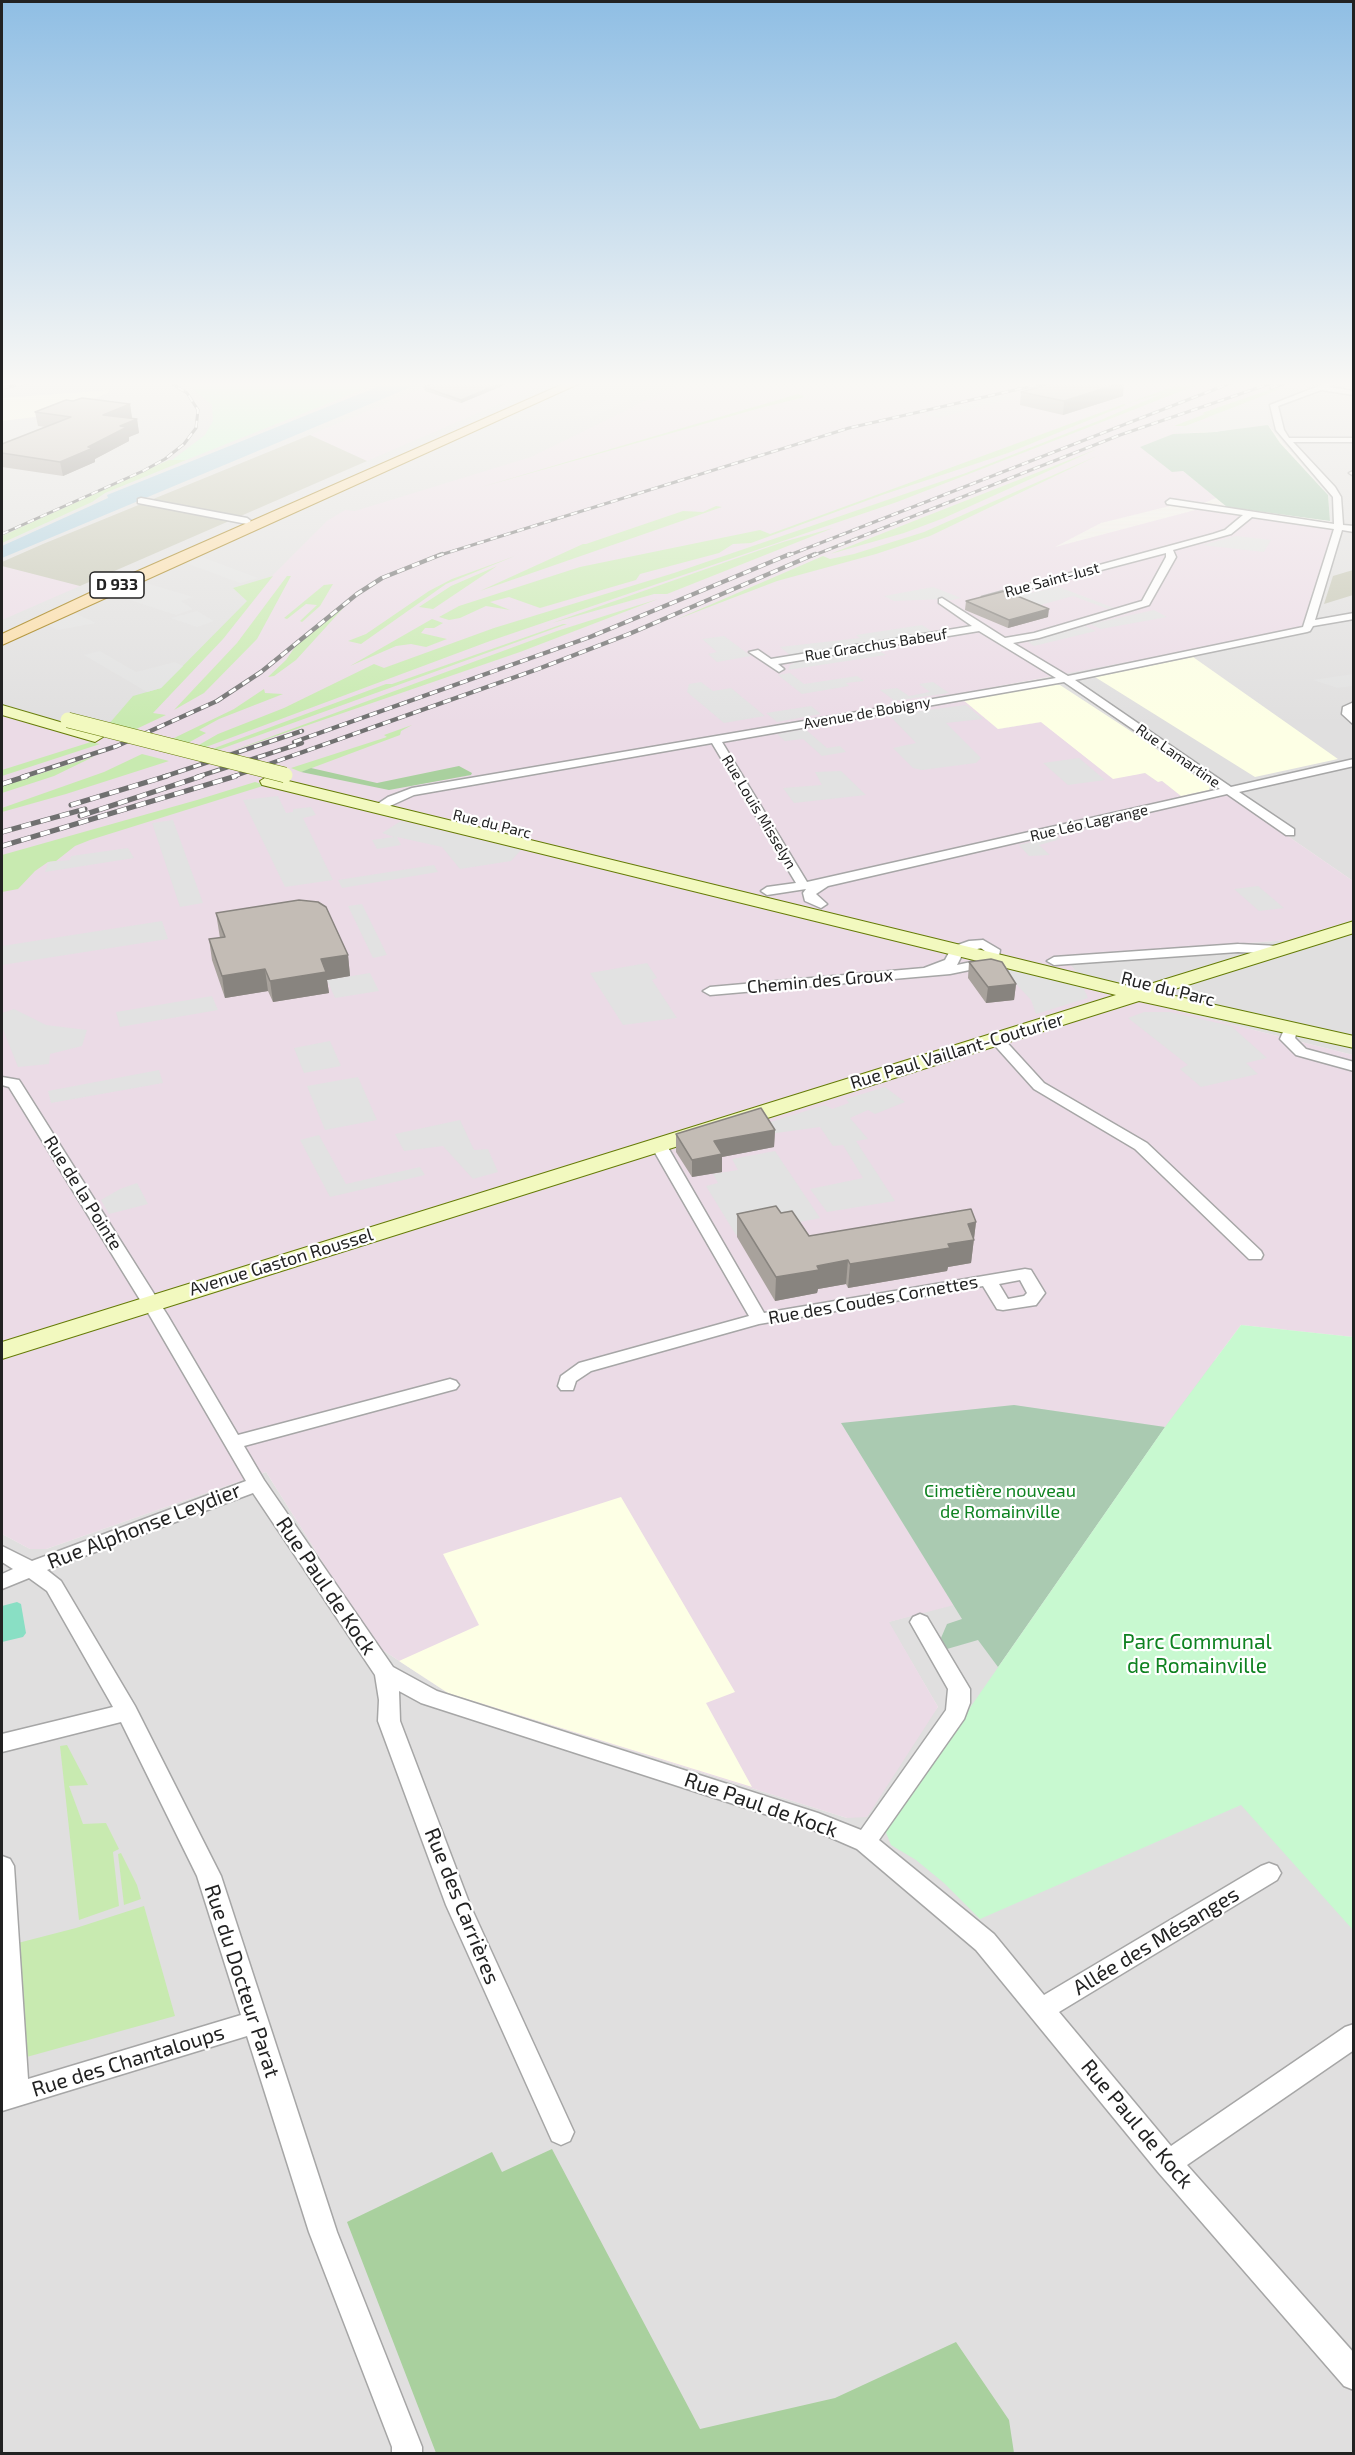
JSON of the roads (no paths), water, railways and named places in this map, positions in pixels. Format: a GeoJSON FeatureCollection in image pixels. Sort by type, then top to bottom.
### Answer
{"type":"FeatureCollection","features":[{"type":"Feature","properties":{"kind":"main road","name":"D 933"},"geometry":{"type":"LineString","coordinates":[[2,626],[307,496]]}},
{"type":"Feature","properties":{"kind":"main road","name":"D 933"},"geometry":{"type":"LineString","coordinates":[[2,640],[118,585],[320,496]]}},
{"type":"Feature","properties":{"kind":"main road","name":"Rue du Parc"},"geometry":{"type":"LineString","coordinates":[[2,703],[63,723],[94,737],[821,904],[1137,994],[1353,1042]]}},
{"type":"Feature","properties":{"kind":"main road","name":"Rue du Parc"},"geometry":{"type":"LineString","coordinates":[[2,710],[63,723]]}},
{"type":"Feature","properties":{"kind":"main road","name":"Rue du Parc"},"geometry":{"type":"LineString","coordinates":[[385,803],[956,954],[988,951],[1054,960],[1353,1034]]}},
{"type":"Feature","properties":{"kind":"main road","name":"Rue Paul Vaillant-Couturier"},"geometry":{"type":"LineString","coordinates":[[560,1175],[1353,927]]}},
{"type":"Feature","properties":{"kind":"main road","name":"Avenue Gaston Roussel"},"geometry":{"type":"LineString","coordinates":[[2,1351],[560,1175]]}},
{"type":"Feature","properties":{"kind":"street"},"geometry":{"type":"LineString","coordinates":[[1310,623],[1339,527],[1336,496]]}},
{"type":"Feature","properties":{"kind":"street"},"geometry":{"type":"LineString","coordinates":[[141,501],[247,521]]}},
{"type":"Feature","properties":{"kind":"street"},"geometry":{"type":"LineString","coordinates":[[1170,502],[1353,529]]}},
{"type":"Feature","properties":{"kind":"street","name":"Rue Saint-Just"},"geometry":{"type":"LineString","coordinates":[[976,600],[1228,532],[1251,513]]}},
{"type":"Feature","properties":{"kind":"street"},"geometry":{"type":"LineString","coordinates":[[1005,641],[1035,636],[1146,603],[1171,557],[1170,552],[1165,550]]}},
{"type":"Feature","properties":{"kind":"street"},"geometry":{"type":"LineString","coordinates":[[964,603],[947,604],[981,628],[1066,679]]}},
{"type":"Feature","properties":{"kind":"street","name":"Avenue de Bobigny"},"geometry":{"type":"LineString","coordinates":[[385,803],[412,792],[1066,679],[1295,632],[1307,629],[1310,623],[1353,616]]}},
{"type":"Feature","properties":{"kind":"street","name":"Rue Gracchus Babeuf"},"geometry":{"type":"LineString","coordinates":[[771,662],[981,628]]}},
{"type":"Feature","properties":{"kind":"street","name":"Rue Gracchus Babeuf"},"geometry":{"type":"LineString","coordinates":[[754,652],[782,671]]}},
{"type":"Feature","properties":{"kind":"street","name":"Rue Lamartine"},"geometry":{"type":"LineString","coordinates":[[1066,679],[1290,832]]}},
{"type":"Feature","properties":{"kind":"street"},"geometry":{"type":"LineString","coordinates":[[1353,705],[1347,709],[1347,714],[1353,722]]}},
{"type":"Feature","properties":{"kind":"street","name":"Rue Louis Misselyn"},"geometry":{"type":"LineString","coordinates":[[715,739],[803,885]]}},
{"type":"Feature","properties":{"kind":"street","name":"Rue Léo Lagrange"},"geometry":{"type":"LineString","coordinates":[[767,891],[824,883],[1353,762]]}},
{"type":"Feature","properties":{"kind":"street"},"geometry":{"type":"LineString","coordinates":[[821,904],[810,898],[809,893],[824,883]]}},
{"type":"Feature","properties":{"kind":"street"},"geometry":{"type":"LineString","coordinates":[[1054,960],[1238,948],[1279,950]]}},
{"type":"Feature","properties":{"kind":"street","name":"Chemin des Groux"},"geometry":{"type":"LineString","coordinates":[[710,991],[972,967],[988,951]]}},
{"type":"Feature","properties":{"kind":"street"},"geometry":{"type":"LineString","coordinates":[[956,954],[957,963],[972,967]]}},
{"type":"Feature","properties":{"kind":"street","name":"Chemin des Groux"},"geometry":{"type":"LineString","coordinates":[[930,970],[943,967],[956,954]]}},
{"type":"Feature","properties":{"kind":"street"},"geometry":{"type":"LineString","coordinates":[[1292,1028],[1287,1039],[1301,1052],[1353,1067]]}},
{"type":"Feature","properties":{"kind":"street"},"geometry":{"type":"LineString","coordinates":[[996,1039],[1039,1086],[1141,1146],[1255,1255]]}},
{"type":"Feature","properties":{"kind":"street","name":"Rue de la Pointe"},"geometry":{"type":"LineString","coordinates":[[8,1082],[151,1304]]}},
{"type":"Feature","properties":{"kind":"street","name":"Rue des Coudes Cornettes"},"geometry":{"type":"LineString","coordinates":[[658,1144],[759,1319]]}},
{"type":"Feature","properties":{"kind":"street","name":"Rue des Coudes Cornettes"},"geometry":{"type":"LineString","coordinates":[[567,1386],[567,1380],[585,1367],[759,1319],[988,1280]]}},
{"type":"Feature","properties":{"kind":"street","name":"Rue Paul de Kock"},"geometry":{"type":"LineString","coordinates":[[151,1304],[257,1484],[385,1673],[429,1697],[818,1822],[865,1842],[985,1942],[1168,2163],[1353,2376]]}},
{"type":"Feature","properties":{"kind":"street"},"geometry":{"type":"LineString","coordinates":[[233,1443],[450,1385]]}},
{"type":"Feature","properties":{"kind":"street","name":"Rue Alphonse Leydier"},"geometry":{"type":"LineString","coordinates":[[2,1582],[63,1555],[257,1484]]}},
{"type":"Feature","properties":{"kind":"street","name":"Rue du Docteur Parat"},"geometry":{"type":"LineString","coordinates":[[2,1553],[54,1586],[127,1712],[209,1876],[323,2232],[407,2446],[407,2454]]}},
{"type":"Feature","properties":{"kind":"street"},"geometry":{"type":"LineString","coordinates":[[865,1842],[956,1713],[959,1703],[959,1689],[920,1622]]}},
{"type":"Feature","properties":{"kind":"street","name":"Rue des Carrières"},"geometry":{"type":"LineString","coordinates":[[385,1673],[390,1700],[389,1721],[458,1905],[561,2132]]}},
{"type":"Feature","properties":{"kind":"street"},"geometry":{"type":"LineString","coordinates":[[2,1743],[127,1712]]}},
{"type":"Feature","properties":{"kind":"street"},"geometry":{"type":"LineString","coordinates":[[2,1866],[9,2097]]}},
{"type":"Feature","properties":{"kind":"street","name":"Allée des Mésanges"},"geometry":{"type":"LineString","coordinates":[[1042,2009],[1269,1873]]}},
{"type":"Feature","properties":{"kind":"street","name":"Rue des Chantaloups"},"geometry":{"type":"LineString","coordinates":[[9,2097],[255,2022]]}},
{"type":"Feature","properties":{"kind":"street"},"geometry":{"type":"LineString","coordinates":[[1168,2163],[1353,2035]]}},
{"type":"Feature","properties":{"kind":"water"},"geometry":{"type":"Polygon","coordinates":[[[107,496],[151,496],[2,558],[2,546],[108,498],[107,496]]]}},
{"type":"Feature","properties":{"kind":"railway"},"geometry":{"type":"LineString","coordinates":[[2,534],[88,496]]}},
{"type":"Feature","properties":{"kind":"railway"},"geometry":{"type":"LineString","coordinates":[[437,556],[632,496]]}},
{"type":"Feature","properties":{"kind":"railway"},"geometry":{"type":"LineString","coordinates":[[787,556],[942,496]]}},
{"type":"Feature","properties":{"kind":"railway"},"geometry":{"type":"LineString","coordinates":[[812,556],[966,496]]}},
{"type":"Feature","properties":{"kind":"railway"},"geometry":{"type":"LineString","coordinates":[[437,556],[442,554]]}},
{"type":"Feature","properties":{"kind":"railway"},"geometry":{"type":"LineString","coordinates":[[294,742],[590,637],[790,554]]}},
{"type":"Feature","properties":{"kind":"railway"},"geometry":{"type":"LineString","coordinates":[[232,777],[538,669],[629,634],[815,554]]}},
{"type":"Feature","properties":{"kind":"railway"},"geometry":{"type":"LineString","coordinates":[[22,777],[117,746],[217,701],[261,672],[357,594],[382,578],[437,556]]}},
{"type":"Feature","properties":{"kind":"railway"},"geometry":{"type":"LineString","coordinates":[[163,777],[302,731]]}},
{"type":"Feature","properties":{"kind":"railway"},"geometry":{"type":"LineString","coordinates":[[197,777],[302,743]]}},
{"type":"Feature","properties":{"kind":"railway"},"geometry":{"type":"LineString","coordinates":[[2,784],[27,776]]}},
{"type":"Feature","properties":{"kind":"railway"},"geometry":{"type":"LineString","coordinates":[[71,805],[167,776]]}},
{"type":"Feature","properties":{"kind":"railway"},"geometry":{"type":"LineString","coordinates":[[80,816],[202,776]]}},
{"type":"Feature","properties":{"kind":"railway"},"geometry":{"type":"LineString","coordinates":[[2,846],[236,776]]}},
{"type":"Feature","properties":{"kind":"railway"},"geometry":{"type":"LineString","coordinates":[[2,832],[85,809]]}},
{"type":"Feature","properties":{"kind":"park label","name":"Cimetière nouveau de Romainville"},"geometry":{"type":"Point","coordinates":[1000,1501]}},
{"type":"Feature","properties":{"kind":"park label","name":"Parc Communal de Romainville"},"geometry":{"type":"Point","coordinates":[1197,1654]}}]}
